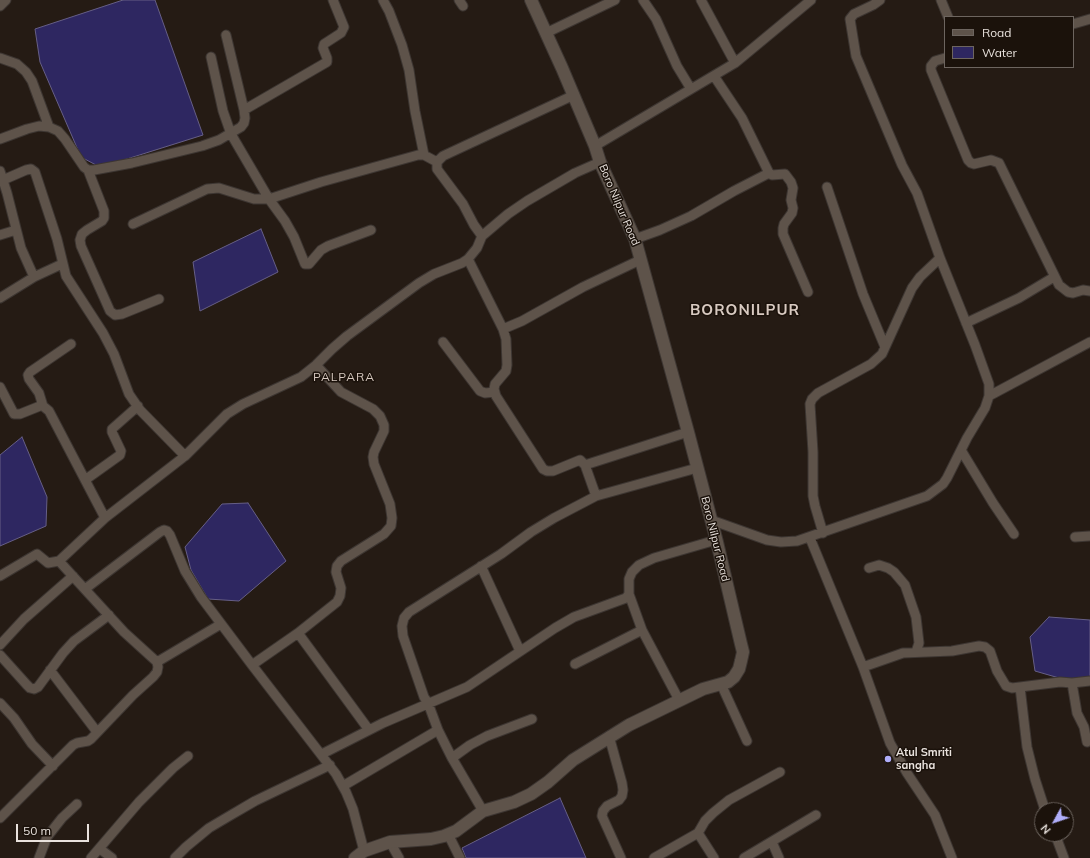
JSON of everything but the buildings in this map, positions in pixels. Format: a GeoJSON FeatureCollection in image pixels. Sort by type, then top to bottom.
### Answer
{"type":"FeatureCollection","features":[{"type":"Feature","properties":{"kind":"street"},"geometry":{"type":"LineString","coordinates":[[0,6],[6,0]]}},
{"type":"Feature","properties":{"kind":"street"},"geometry":{"type":"LineString","coordinates":[[244,110],[327,62],[323,48],[324,44],[341,32],[344,27],[333,0]]}},
{"type":"Feature","properties":{"kind":"street"},"geometry":{"type":"LineString","coordinates":[[384,0],[402,45],[409,70],[414,111],[424,155]]}},
{"type":"Feature","properties":{"kind":"street","name":"Boro Nilpur Road"},"geometry":{"type":"LineString","coordinates":[[360,854],[390,842],[431,839],[456,831],[483,811],[514,802],[531,794],[548,782],[573,760],[629,724],[703,689],[728,682],[739,669],[742,652],[716,540],[635,239],[600,162],[574,95],[531,0]]}},
{"type":"Feature","properties":{"kind":"street"},"geometry":{"type":"LineString","coordinates":[[546,33],[616,0]]}},
{"type":"Feature","properties":{"kind":"street"},"geometry":{"type":"LineString","coordinates":[[643,0],[656,19],[677,66],[691,89]]}},
{"type":"Feature","properties":{"kind":"street"},"geometry":{"type":"LineString","coordinates":[[701,0],[735,62]]}},
{"type":"Feature","properties":{"kind":"street"},"geometry":{"type":"LineString","coordinates":[[595,146],[714,76],[735,62],[811,0]]}},
{"type":"Feature","properties":{"kind":"street"},"geometry":{"type":"LineString","coordinates":[[711,520],[766,540],[781,542],[797,541],[810,538],[927,496],[943,484],[985,408],[990,396],[988,384],[917,193],[902,165],[860,66],[853,45],[850,19],[854,14],[880,0]]}},
{"type":"Feature","properties":{"kind":"street"},"geometry":{"type":"LineString","coordinates":[[941,0],[948,16]]}},
{"type":"Feature","properties":{"kind":"street"},"geometry":{"type":"LineString","coordinates":[[1074,24],[1090,19]]}},
{"type":"Feature","properties":{"kind":"street"},"geometry":{"type":"LineString","coordinates":[[88,170],[132,163],[186,150],[219,140],[241,127],[244,123],[244,110],[226,35]]}},
{"type":"Feature","properties":{"kind":"street"},"geometry":{"type":"LineString","coordinates":[[211,57],[222,112],[231,134],[269,199],[291,231],[305,264],[309,264],[321,250],[328,246],[371,230]]}},
{"type":"Feature","properties":{"kind":"street"},"geometry":{"type":"LineString","coordinates":[[0,58],[17,64],[26,72],[32,81],[49,127]]}},
{"type":"Feature","properties":{"kind":"street"},"geometry":{"type":"LineString","coordinates":[[944,58],[935,61],[930,70],[968,160],[974,164],[990,160],[999,163],[1059,285],[1068,292],[1073,293],[1084,290],[1090,291]]}},
{"type":"Feature","properties":{"kind":"street"},"geometry":{"type":"LineString","coordinates":[[714,76],[742,118],[769,173],[772,175],[785,174],[791,182],[793,188],[793,208],[792,213],[782,228],[783,234],[808,292]]}},
{"type":"Feature","properties":{"kind":"street"},"geometry":{"type":"LineString","coordinates":[[482,236],[463,204],[437,169],[437,162],[443,156],[574,95]]}},
{"type":"Feature","properties":{"kind":"street"},"geometry":{"type":"LineString","coordinates":[[0,139],[39,126],[49,127],[58,131],[84,167],[88,170],[104,211],[104,218],[102,221],[82,234],[80,240],[81,246],[110,311],[115,315],[122,314],[159,300]]}},
{"type":"Feature","properties":{"kind":"street"},"geometry":{"type":"LineString","coordinates":[[133,224],[207,189],[219,188],[254,199],[269,199],[418,155],[424,155],[437,162]]}},
{"type":"Feature","properties":{"kind":"street"},"geometry":{"type":"LineString","coordinates":[[0,576],[37,554],[48,563],[59,561],[105,518],[185,456],[227,414],[243,404],[301,377],[316,365],[337,344],[419,283],[434,274],[462,263],[468,259],[477,248],[482,236],[508,214],[575,173],[600,162]]}},
{"type":"Feature","properties":{"kind":"street"},"geometry":{"type":"LineString","coordinates":[[34,277],[21,248],[2,175],[31,169],[35,172],[57,239],[62,264],[69,281],[112,349],[130,394],[156,428],[185,456]]}},
{"type":"Feature","properties":{"kind":"street"},"geometry":{"type":"LineString","coordinates":[[635,239],[660,230],[690,216],[769,173]]}},
{"type":"Feature","properties":{"kind":"street"},"geometry":{"type":"LineString","coordinates":[[827,188],[863,294],[885,347]]}},
{"type":"Feature","properties":{"kind":"street"},"geometry":{"type":"LineString","coordinates":[[0,235],[16,230]]}},
{"type":"Feature","properties":{"kind":"street"},"geometry":{"type":"LineString","coordinates":[[823,533],[813,496],[813,452],[810,404],[812,398],[818,392],[871,364],[882,354],[912,288],[920,277],[940,258]]}},
{"type":"Feature","properties":{"kind":"street"},"geometry":{"type":"LineString","coordinates":[[468,259],[503,329],[506,340],[506,371],[495,384],[495,392],[508,416],[543,469],[553,471],[580,460],[585,465],[596,496]]}},
{"type":"Feature","properties":{"kind":"street"},"geometry":{"type":"LineString","coordinates":[[503,329],[522,321],[583,287],[640,260]]}},
{"type":"Feature","properties":{"kind":"street"},"geometry":{"type":"LineString","coordinates":[[0,298],[34,277],[62,264]]}},
{"type":"Feature","properties":{"kind":"street"},"geometry":{"type":"LineString","coordinates":[[966,323],[1019,298],[1054,277]]}},
{"type":"Feature","properties":{"kind":"street"},"geometry":{"type":"LineString","coordinates":[[442,342],[480,391],[485,393],[495,392]]}},
{"type":"Feature","properties":{"kind":"street"},"geometry":{"type":"LineString","coordinates":[[990,396],[1090,342]]}},
{"type":"Feature","properties":{"kind":"street"},"geometry":{"type":"LineString","coordinates":[[71,344],[30,372],[28,375],[29,379],[39,393],[43,406],[49,411],[105,518]]}},
{"type":"Feature","properties":{"kind":"street"},"geometry":{"type":"LineString","coordinates":[[252,665],[298,633],[337,602],[340,596],[341,588],[336,572],[337,566],[341,561],[384,534],[391,526],[392,518],[390,504],[374,464],[373,457],[384,431],[384,424],[373,409],[341,392],[316,365]]}},
{"type":"Feature","properties":{"kind":"street"},"geometry":{"type":"LineString","coordinates":[[0,386],[14,414],[20,414],[43,406]]}},
{"type":"Feature","properties":{"kind":"street"},"geometry":{"type":"LineString","coordinates":[[85,480],[120,456],[121,450],[112,429],[138,406]]}},
{"type":"Feature","properties":{"kind":"street"},"geometry":{"type":"LineString","coordinates":[[585,465],[688,432]]}},
{"type":"Feature","properties":{"kind":"street"},"geometry":{"type":"LineString","coordinates":[[961,450],[1014,534]]}},
{"type":"Feature","properties":{"kind":"street"},"geometry":{"type":"LineString","coordinates":[[483,811],[452,758],[424,697],[403,636],[402,626],[404,618],[409,612],[554,518],[596,496],[697,468]]}},
{"type":"Feature","properties":{"kind":"street"},"geometry":{"type":"LineString","coordinates":[[85,589],[164,530],[167,531],[185,571],[200,597],[322,754],[343,786],[353,809],[360,854]]}},
{"type":"Feature","properties":{"kind":"street"},"geometry":{"type":"LineString","coordinates":[[1075,537],[1090,536]]}},
{"type":"Feature","properties":{"kind":"street"},"geometry":{"type":"LineString","coordinates":[[810,538],[863,667],[890,743],[907,773],[935,815],[952,858]]}},
{"type":"Feature","properties":{"kind":"street"},"geometry":{"type":"LineString","coordinates":[[680,700],[642,630],[629,594],[629,579],[632,572],[639,565],[654,558],[716,540]]}},
{"type":"Feature","properties":{"kind":"street"},"geometry":{"type":"LineString","coordinates":[[0,818],[73,745],[88,741],[157,672],[157,662],[109,615],[59,561]]}},
{"type":"Feature","properties":{"kind":"street"},"geometry":{"type":"LineString","coordinates":[[481,566],[520,650]]}},
{"type":"Feature","properties":{"kind":"street"},"geometry":{"type":"LineString","coordinates":[[869,568],[879,566],[888,568],[894,572],[905,585],[916,617],[919,643],[916,652]]}},
{"type":"Feature","properties":{"kind":"street"},"geometry":{"type":"LineString","coordinates":[[0,643],[24,619],[73,576]]}},
{"type":"Feature","properties":{"kind":"street"},"geometry":{"type":"LineString","coordinates":[[322,754],[369,730],[467,687],[520,650],[574,617],[626,598],[629,594]]}},
{"type":"Feature","properties":{"kind":"street"},"geometry":{"type":"LineString","coordinates":[[0,655],[30,688],[34,689],[38,687],[63,653],[74,641],[109,615]]}},
{"type":"Feature","properties":{"kind":"street"},"geometry":{"type":"LineString","coordinates":[[157,662],[221,624]]}},
{"type":"Feature","properties":{"kind":"street"},"geometry":{"type":"LineString","coordinates":[[575,664],[642,630]]}},
{"type":"Feature","properties":{"kind":"street"},"geometry":{"type":"LineString","coordinates":[[298,633],[369,730]]}},
{"type":"Feature","properties":{"kind":"street"},"geometry":{"type":"LineString","coordinates":[[863,667],[903,654],[916,652],[952,651],[979,646],[985,647],[990,651],[997,671],[1006,686],[1012,688],[1060,682],[1072,683],[1090,681]]}},
{"type":"Feature","properties":{"kind":"street"},"geometry":{"type":"LineString","coordinates":[[50,670],[97,732]]}},
{"type":"Feature","properties":{"kind":"street"},"geometry":{"type":"LineString","coordinates":[[1072,683],[1077,712],[1084,726],[1087,742]]}},
{"type":"Feature","properties":{"kind":"street"},"geometry":{"type":"LineString","coordinates":[[721,684],[748,741]]}},
{"type":"Feature","properties":{"kind":"street"},"geometry":{"type":"LineString","coordinates":[[1020,687],[1027,747],[1034,779],[1042,802]]}},
{"type":"Feature","properties":{"kind":"street"},"geometry":{"type":"LineString","coordinates":[[0,703],[14,718],[32,744],[53,766]]}},
{"type":"Feature","properties":{"kind":"street"},"geometry":{"type":"LineString","coordinates":[[452,758],[470,745],[487,736],[532,719]]}},
{"type":"Feature","properties":{"kind":"street"},"geometry":{"type":"LineString","coordinates":[[343,786],[438,730]]}},
{"type":"Feature","properties":{"kind":"street"},"geometry":{"type":"LineString","coordinates":[[609,736],[623,790],[622,796],[607,806],[603,811],[602,816],[621,858]]}},
{"type":"Feature","properties":{"kind":"street"},"geometry":{"type":"LineString","coordinates":[[91,858],[144,796],[173,768],[188,756]]}},
{"type":"Feature","properties":{"kind":"street"},"geometry":{"type":"LineString","coordinates":[[175,858],[209,828],[255,801],[330,765]]}},
{"type":"Feature","properties":{"kind":"street"},"geometry":{"type":"LineString","coordinates":[[654,858],[698,833],[712,813],[730,800],[780,772]]}},
{"type":"Feature","properties":{"kind":"street"},"geometry":{"type":"LineString","coordinates":[[39,858],[46,837],[62,818],[77,804]]}},
{"type":"Feature","properties":{"kind":"street"},"geometry":{"type":"LineString","coordinates":[[744,858],[816,815]]}},
{"type":"Feature","properties":{"kind":"street"},"geometry":{"type":"LineString","coordinates":[[698,833],[714,858]]}},
{"type":"Feature","properties":{"kind":"street"},"geometry":{"type":"LineString","coordinates":[[448,834],[460,858]]}},
{"type":"Feature","properties":{"kind":"street"},"geometry":{"type":"LineString","coordinates":[[390,842],[399,858]]}},
{"type":"Feature","properties":{"kind":"street"},"geometry":{"type":"LineString","coordinates":[[772,842],[779,858]]}},
{"type":"Feature","properties":{"kind":"street"},"geometry":{"type":"LineString","coordinates":[[1058,842],[1064,858]]}},
{"type":"Feature","properties":{"kind":"street"},"geometry":{"type":"LineString","coordinates":[[100,849],[112,858]]}},
{"type":"Feature","properties":{"kind":"water"},"geometry":{"type":"Polygon","coordinates":[[[123,0],[155,0],[203,135],[111,164],[96,165],[81,157],[40,62],[35,29],[123,0]]]}},
{"type":"Feature","properties":{"kind":"water"},"geometry":{"type":"Polygon","coordinates":[[[261,229],[278,272],[200,311],[193,262],[261,229]]]}},
{"type":"Feature","properties":{"kind":"water"},"geometry":{"type":"Polygon","coordinates":[[[22,437],[47,497],[46,526],[0,546],[0,455],[22,437]]]}},
{"type":"Feature","properties":{"kind":"water"},"geometry":{"type":"Polygon","coordinates":[[[248,503],[286,561],[239,601],[208,599],[191,570],[185,547],[222,504],[248,503]]]}},
{"type":"Feature","properties":{"kind":"water"},"geometry":{"type":"Polygon","coordinates":[[[1049,617],[1090,620],[1090,677],[1073,682],[1035,671],[1030,637],[1049,617]]]}},
{"type":"Feature","properties":{"kind":"water"},"geometry":{"type":"Polygon","coordinates":[[[560,798],[586,858],[466,858],[462,848],[560,798]]]}},
{"type":"Feature","properties":{"kind":"place","name":"Atul Smriti sangha"},"geometry":{"type":"Point","coordinates":[888,759]}},
{"type":"Feature","properties":{"kind":"district","name":"BORONILPUR"},"geometry":{"type":"Point","coordinates":[745,310]}},
{"type":"Feature","properties":{"kind":"district","name":"PALPARA"},"geometry":{"type":"Point","coordinates":[344,377]}}]}
